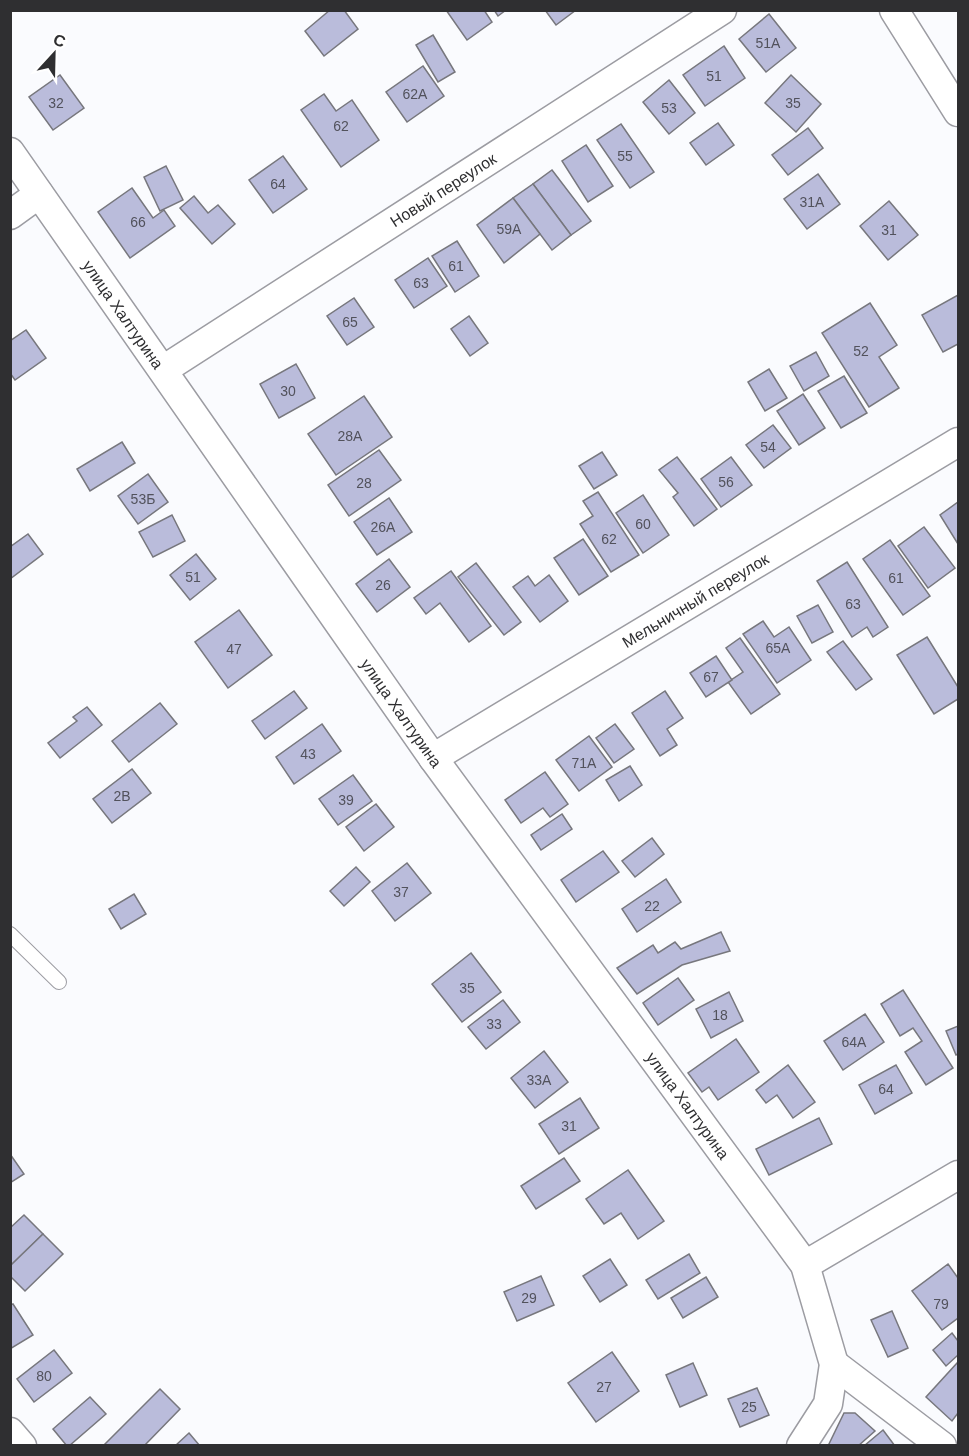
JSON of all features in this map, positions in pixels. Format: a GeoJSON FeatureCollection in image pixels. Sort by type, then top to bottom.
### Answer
{"type":"FeatureCollection","features":[{"type":"Feature","properties":{"kind":"street","name":"Новый переулок"},"geometry":{"type":"LineString","coordinates":[[164,370],[722,10]]}},
{"type":"Feature","properties":{"kind":"street"},"geometry":{"type":"LineString","coordinates":[[894,10],[958,112]]}},
{"type":"Feature","properties":{"kind":"street","name":"улица Халтурина"},"geometry":{"type":"LineString","coordinates":[[10,152],[433,758],[805,1264]]}},
{"type":"Feature","properties":{"kind":"street"},"geometry":{"type":"LineString","coordinates":[[10,215],[39,194]]}},
{"type":"Feature","properties":{"kind":"street","name":"Мельничный переулок"},"geometry":{"type":"LineString","coordinates":[[433,758],[958,442]]}},
{"type":"Feature","properties":{"kind":"street"},"geometry":{"type":"LineString","coordinates":[[801,1446],[828,1404],[834,1364],[805,1264],[958,1175]]}},
{"type":"Feature","properties":{"kind":"street"},"geometry":{"type":"LineString","coordinates":[[834,1364],[942,1446]]}},
{"type":"Feature","properties":{"kind":"street"},"geometry":{"type":"LineString","coordinates":[[10,1432],[22,1446]]}},
{"type":"Feature","properties":{"kind":"lane"},"geometry":{"type":"LineString","coordinates":[[10,934],[59,982]]}},
{"type":"Feature","properties":{"kind":"building"},"geometry":{"type":"Polygon","coordinates":[[[330,10],[344,10],[358,29],[324,56],[305,31],[330,10]]]}},
{"type":"Feature","properties":{"kind":"building"},"geometry":{"type":"Polygon","coordinates":[[[446,10],[484,10],[492,22],[467,40],[446,10]]]}},
{"type":"Feature","properties":{"kind":"building"},"geometry":{"type":"Polygon","coordinates":[[[494,10],[506,10],[498,16],[494,10]]]}},
{"type":"Feature","properties":{"kind":"building"},"geometry":{"type":"Polygon","coordinates":[[[545,10],[576,10],[556,25],[545,10]]]}},
{"type":"Feature","properties":{"kind":"building"},"geometry":{"type":"Polygon","coordinates":[[[769,14],[796,48],[766,72],[739,39],[769,14]]]}},
{"type":"Feature","properties":{"kind":"building"},"geometry":{"type":"Polygon","coordinates":[[[433,35],[455,72],[438,82],[416,45],[433,35]]]}},
{"type":"Feature","properties":{"kind":"building"},"geometry":{"type":"Polygon","coordinates":[[[724,46],[745,78],[705,106],[683,75],[724,46]]]}},
{"type":"Feature","properties":{"kind":"building"},"geometry":{"type":"Polygon","coordinates":[[[423,66],[444,96],[407,122],[386,92],[423,66]]]}},
{"type":"Feature","properties":{"kind":"building"},"geometry":{"type":"Polygon","coordinates":[[[60,75],[84,108],[53,130],[29,97],[60,75]]]}},
{"type":"Feature","properties":{"kind":"building"},"geometry":{"type":"Polygon","coordinates":[[[791,75],[821,104],[796,132],[765,103],[791,75]]]}},
{"type":"Feature","properties":{"kind":"building"},"geometry":{"type":"Polygon","coordinates":[[[669,80],[695,113],[669,134],[643,102],[669,80]]]}},
{"type":"Feature","properties":{"kind":"building"},"geometry":{"type":"Polygon","coordinates":[[[324,94],[336,111],[352,100],[379,140],[341,167],[301,110],[324,94]]]}},
{"type":"Feature","properties":{"kind":"building"},"geometry":{"type":"Polygon","coordinates":[[[718,123],[734,145],[706,165],[690,143],[718,123]]]}},
{"type":"Feature","properties":{"kind":"building"},"geometry":{"type":"Polygon","coordinates":[[[621,124],[654,172],[630,188],[597,140],[621,124]]]}},
{"type":"Feature","properties":{"kind":"building"},"geometry":{"type":"Polygon","coordinates":[[[808,128],[823,148],[788,175],[772,155],[808,128]]]}},
{"type":"Feature","properties":{"kind":"building"},"geometry":{"type":"Polygon","coordinates":[[[586,145],[613,186],[588,202],[562,161],[586,145]]]}},
{"type":"Feature","properties":{"kind":"building"},"geometry":{"type":"Polygon","coordinates":[[[283,156],[307,189],[273,213],[249,180],[283,156]]]}},
{"type":"Feature","properties":{"kind":"building"},"geometry":{"type":"Polygon","coordinates":[[[166,166],[183,200],[160,211],[144,177],[166,166]]]}},
{"type":"Feature","properties":{"kind":"building"},"geometry":{"type":"Polygon","coordinates":[[[552,170],[591,221],[571,235],[533,184],[552,170]]]}},
{"type":"Feature","properties":{"kind":"building"},"geometry":{"type":"Polygon","coordinates":[[[818,174],[840,204],[807,229],[784,199],[818,174]]]}},
{"type":"Feature","properties":{"kind":"building"},"geometry":{"type":"Polygon","coordinates":[[[533,184],[571,235],[552,250],[513,198],[533,184]]]}},
{"type":"Feature","properties":{"kind":"building"},"geometry":{"type":"Polygon","coordinates":[[[132,188],[153,218],[164,210],[175,226],[130,258],[98,212],[132,188]]]}},
{"type":"Feature","properties":{"kind":"building"},"geometry":{"type":"Polygon","coordinates":[[[194,196],[208,213],[218,205],[235,224],[212,244],[180,208],[194,196]]]}},
{"type":"Feature","properties":{"kind":"building"},"geometry":{"type":"Polygon","coordinates":[[[513,198],[540,234],[504,263],[477,225],[513,198]]]}},
{"type":"Feature","properties":{"kind":"building"},"geometry":{"type":"Polygon","coordinates":[[[889,201],[918,235],[888,260],[860,226],[889,201]]]}},
{"type":"Feature","properties":{"kind":"building"},"geometry":{"type":"Polygon","coordinates":[[[457,241],[479,276],[455,292],[432,256],[457,241]]]}},
{"type":"Feature","properties":{"kind":"building"},"geometry":{"type":"Polygon","coordinates":[[[428,258],[447,286],[414,308],[395,280],[428,258]]]}},
{"type":"Feature","properties":{"kind":"building"},"geometry":{"type":"Polygon","coordinates":[[[958,295],[958,344],[943,352],[922,315],[958,295]]]}},
{"type":"Feature","properties":{"kind":"building"},"geometry":{"type":"Polygon","coordinates":[[[354,298],[374,327],[347,345],[327,316],[354,298]]]}},
{"type":"Feature","properties":{"kind":"building"},"geometry":{"type":"Polygon","coordinates":[[[870,303],[897,345],[879,357],[899,388],[869,407],[822,333],[870,303]]]}},
{"type":"Feature","properties":{"kind":"building"},"geometry":{"type":"Polygon","coordinates":[[[469,316],[488,343],[470,356],[451,329],[469,316]]]}},
{"type":"Feature","properties":{"kind":"building"},"geometry":{"type":"Polygon","coordinates":[[[26,330],[46,358],[15,380],[10,373],[10,341],[26,330]]]}},
{"type":"Feature","properties":{"kind":"building"},"geometry":{"type":"Polygon","coordinates":[[[816,352],[829,376],[804,391],[790,366],[816,352]]]}},
{"type":"Feature","properties":{"kind":"building"},"geometry":{"type":"Polygon","coordinates":[[[296,364],[315,398],[279,418],[260,384],[296,364]]]}},
{"type":"Feature","properties":{"kind":"building"},"geometry":{"type":"Polygon","coordinates":[[[769,369],[787,398],[765,411],[748,382],[769,369]]]}},
{"type":"Feature","properties":{"kind":"building"},"geometry":{"type":"Polygon","coordinates":[[[844,376],[867,413],[841,428],[818,391],[844,376]]]}},
{"type":"Feature","properties":{"kind":"building"},"geometry":{"type":"Polygon","coordinates":[[[803,394],[825,428],[799,445],[777,411],[803,394]]]}},
{"type":"Feature","properties":{"kind":"building"},"geometry":{"type":"Polygon","coordinates":[[[364,396],[392,437],[336,475],[308,434],[364,396]]]}},
{"type":"Feature","properties":{"kind":"building"},"geometry":{"type":"Polygon","coordinates":[[[773,425],[791,448],[764,468],[746,445],[773,425]]]}},
{"type":"Feature","properties":{"kind":"building"},"geometry":{"type":"Polygon","coordinates":[[[122,442],[135,463],[90,491],[77,469],[122,442]]]}},
{"type":"Feature","properties":{"kind":"building"},"geometry":{"type":"Polygon","coordinates":[[[379,450],[401,480],[349,516],[328,485],[379,450]]]}},
{"type":"Feature","properties":{"kind":"building"},"geometry":{"type":"Polygon","coordinates":[[[602,452],[617,475],[594,489],[579,466],[602,452]]]}},
{"type":"Feature","properties":{"kind":"building"},"geometry":{"type":"Polygon","coordinates":[[[677,457],[717,509],[694,526],[673,497],[678,493],[659,470],[677,457]]]}},
{"type":"Feature","properties":{"kind":"building"},"geometry":{"type":"Polygon","coordinates":[[[731,457],[752,485],[721,507],[701,479],[731,457]]]}},
{"type":"Feature","properties":{"kind":"building"},"geometry":{"type":"Polygon","coordinates":[[[148,474],[168,502],[138,524],[118,496],[148,474]]]}},
{"type":"Feature","properties":{"kind":"building"},"geometry":{"type":"Polygon","coordinates":[[[598,492],[639,555],[611,572],[580,524],[593,516],[583,501],[598,492]]]}},
{"type":"Feature","properties":{"kind":"building"},"geometry":{"type":"Polygon","coordinates":[[[643,495],[669,535],[643,553],[616,513],[643,495]]]}},
{"type":"Feature","properties":{"kind":"building"},"geometry":{"type":"Polygon","coordinates":[[[389,498],[412,532],[377,555],[354,522],[389,498]]]}},
{"type":"Feature","properties":{"kind":"building"},"geometry":{"type":"Polygon","coordinates":[[[958,502],[958,544],[940,515],[958,502]]]}},
{"type":"Feature","properties":{"kind":"building"},"geometry":{"type":"Polygon","coordinates":[[[172,515],[185,541],[153,557],[139,532],[172,515]]]}},
{"type":"Feature","properties":{"kind":"building"},"geometry":{"type":"Polygon","coordinates":[[[924,527],[955,568],[928,588],[898,546],[924,527]]]}},
{"type":"Feature","properties":{"kind":"building"},"geometry":{"type":"Polygon","coordinates":[[[28,534],[43,554],[10,579],[10,547],[28,534]]]}},
{"type":"Feature","properties":{"kind":"building"},"geometry":{"type":"Polygon","coordinates":[[[583,539],[608,576],[579,595],[554,558],[583,539]]]}},
{"type":"Feature","properties":{"kind":"building"},"geometry":{"type":"Polygon","coordinates":[[[890,540],[930,596],[903,615],[863,559],[890,540]]]}},
{"type":"Feature","properties":{"kind":"building"},"geometry":{"type":"Polygon","coordinates":[[[196,554],[216,579],[190,600],[170,575],[196,554]]]}},
{"type":"Feature","properties":{"kind":"building"},"geometry":{"type":"Polygon","coordinates":[[[389,559],[410,587],[377,612],[356,584],[389,559]]]}},
{"type":"Feature","properties":{"kind":"building"},"geometry":{"type":"Polygon","coordinates":[[[847,562],[888,627],[873,637],[867,627],[852,637],[817,581],[847,562]]]}},
{"type":"Feature","properties":{"kind":"building"},"geometry":{"type":"Polygon","coordinates":[[[476,563],[521,622],[504,635],[458,577],[476,563]]]}},
{"type":"Feature","properties":{"kind":"building"},"geometry":{"type":"Polygon","coordinates":[[[451,571],[491,626],[469,642],[440,603],[426,614],[414,598],[451,571]]]}},
{"type":"Feature","properties":{"kind":"building"},"geometry":{"type":"Polygon","coordinates":[[[549,575],[568,601],[540,622],[513,587],[528,576],[535,586],[549,575]]]}},
{"type":"Feature","properties":{"kind":"building"},"geometry":{"type":"Polygon","coordinates":[[[818,605],[833,632],[812,643],[797,616],[818,605]]]}},
{"type":"Feature","properties":{"kind":"building"},"geometry":{"type":"Polygon","coordinates":[[[239,610],[272,655],[228,688],[195,642],[239,610]]]}},
{"type":"Feature","properties":{"kind":"building"},"geometry":{"type":"Polygon","coordinates":[[[763,621],[774,637],[789,627],[811,660],[777,683],[743,634],[763,621]]]}},
{"type":"Feature","properties":{"kind":"building"},"geometry":{"type":"Polygon","coordinates":[[[927,637],[958,687],[958,699],[934,714],[897,655],[927,637]]]}},
{"type":"Feature","properties":{"kind":"building"},"geometry":{"type":"Polygon","coordinates":[[[740,638],[780,694],[751,714],[728,682],[743,672],[726,648],[740,638]]]}},
{"type":"Feature","properties":{"kind":"building"},"geometry":{"type":"Polygon","coordinates":[[[843,641],[872,679],[856,690],[827,652],[843,641]]]}},
{"type":"Feature","properties":{"kind":"building"},"geometry":{"type":"Polygon","coordinates":[[[716,656],[732,680],[706,697],[690,673],[716,656]]]}},
{"type":"Feature","properties":{"kind":"building"},"geometry":{"type":"Polygon","coordinates":[[[294,691],[307,708],[265,739],[252,721],[294,691]]]}},
{"type":"Feature","properties":{"kind":"building"},"geometry":{"type":"Polygon","coordinates":[[[665,691],[683,718],[667,729],[677,745],[660,756],[632,713],[665,691]]]}},
{"type":"Feature","properties":{"kind":"building"},"geometry":{"type":"Polygon","coordinates":[[[160,703],[177,724],[129,762],[112,741],[160,703]]]}},
{"type":"Feature","properties":{"kind":"building"},"geometry":{"type":"Polygon","coordinates":[[[87,707],[102,725],[60,758],[48,743],[77,721],[73,717],[87,707]]]}},
{"type":"Feature","properties":{"kind":"building"},"geometry":{"type":"Polygon","coordinates":[[[322,724],[341,751],[294,784],[276,757],[322,724]]]}},
{"type":"Feature","properties":{"kind":"building"},"geometry":{"type":"Polygon","coordinates":[[[615,724],[634,749],[614,763],[596,738],[615,724]]]}},
{"type":"Feature","properties":{"kind":"building"},"geometry":{"type":"Polygon","coordinates":[[[589,736],[612,767],[579,791],[556,760],[589,736]]]}},
{"type":"Feature","properties":{"kind":"building"},"geometry":{"type":"Polygon","coordinates":[[[630,766],[642,785],[619,801],[606,780],[630,766]]]}},
{"type":"Feature","properties":{"kind":"building"},"geometry":{"type":"Polygon","coordinates":[[[132,769],[151,793],[112,823],[93,799],[132,769]]]}},
{"type":"Feature","properties":{"kind":"building"},"geometry":{"type":"Polygon","coordinates":[[[545,772],[568,804],[550,817],[543,808],[521,823],[505,800],[545,772]]]}},
{"type":"Feature","properties":{"kind":"building"},"geometry":{"type":"Polygon","coordinates":[[[353,775],[372,801],[338,825],[319,799],[353,775]]]}},
{"type":"Feature","properties":{"kind":"building"},"geometry":{"type":"Polygon","coordinates":[[[376,804],[394,827],[364,851],[346,827],[376,804]]]}},
{"type":"Feature","properties":{"kind":"building"},"geometry":{"type":"Polygon","coordinates":[[[562,814],[572,829],[541,850],[531,835],[562,814]]]}},
{"type":"Feature","properties":{"kind":"building"},"geometry":{"type":"Polygon","coordinates":[[[652,838],[664,854],[635,877],[622,861],[652,838]]]}},
{"type":"Feature","properties":{"kind":"building"},"geometry":{"type":"Polygon","coordinates":[[[603,851],[619,872],[576,902],[561,880],[603,851]]]}},
{"type":"Feature","properties":{"kind":"building"},"geometry":{"type":"Polygon","coordinates":[[[407,863],[431,893],[395,921],[372,891],[407,863]]]}},
{"type":"Feature","properties":{"kind":"building"},"geometry":{"type":"Polygon","coordinates":[[[356,867],[370,882],[344,906],[330,891],[356,867]]]}},
{"type":"Feature","properties":{"kind":"building"},"geometry":{"type":"Polygon","coordinates":[[[666,879],[681,902],[637,932],[622,909],[666,879]]]}},
{"type":"Feature","properties":{"kind":"building"},"geometry":{"type":"Polygon","coordinates":[[[134,894],[146,914],[121,929],[109,909],[134,894]]]}},
{"type":"Feature","properties":{"kind":"building"},"geometry":{"type":"Polygon","coordinates":[[[721,932],[730,951],[682,965],[637,994],[617,968],[653,945],[658,953],[675,942],[681,949],[721,932]]]}},
{"type":"Feature","properties":{"kind":"building"},"geometry":{"type":"Polygon","coordinates":[[[471,953],[501,992],[462,1022],[432,984],[471,953]]]}},
{"type":"Feature","properties":{"kind":"building"},"geometry":{"type":"Polygon","coordinates":[[[678,978],[694,1000],[658,1025],[643,1003],[678,978]]]}},
{"type":"Feature","properties":{"kind":"building"},"geometry":{"type":"Polygon","coordinates":[[[903,990],[953,1068],[926,1085],[905,1052],[922,1041],[913,1028],[900,1036],[881,1004],[903,990]]]}},
{"type":"Feature","properties":{"kind":"building"},"geometry":{"type":"Polygon","coordinates":[[[729,992],[743,1021],[711,1038],[696,1009],[729,992]]]}},
{"type":"Feature","properties":{"kind":"building"},"geometry":{"type":"Polygon","coordinates":[[[503,1000],[520,1022],[486,1049],[468,1027],[503,1000]]]}},
{"type":"Feature","properties":{"kind":"building"},"geometry":{"type":"Polygon","coordinates":[[[865,1014],[884,1042],[843,1070],[824,1041],[865,1014]]]}},
{"type":"Feature","properties":{"kind":"building"},"geometry":{"type":"Polygon","coordinates":[[[958,1026],[958,1054],[956,1055],[946,1031],[958,1026]]]}},
{"type":"Feature","properties":{"kind":"building"},"geometry":{"type":"Polygon","coordinates":[[[736,1039],[759,1072],[718,1100],[709,1087],[702,1092],[688,1073],[736,1039]]]}},
{"type":"Feature","properties":{"kind":"building"},"geometry":{"type":"Polygon","coordinates":[[[544,1051],[568,1082],[535,1108],[511,1078],[544,1051]]]}},
{"type":"Feature","properties":{"kind":"building"},"geometry":{"type":"Polygon","coordinates":[[[788,1065],[815,1102],[793,1118],[777,1095],[766,1103],[756,1090],[788,1065]]]}},
{"type":"Feature","properties":{"kind":"building"},"geometry":{"type":"Polygon","coordinates":[[[896,1065],[912,1093],[875,1114],[859,1085],[896,1065]]]}},
{"type":"Feature","properties":{"kind":"building"},"geometry":{"type":"Polygon","coordinates":[[[580,1098],[599,1128],[559,1154],[539,1124],[580,1098]]]}},
{"type":"Feature","properties":{"kind":"building"},"geometry":{"type":"Polygon","coordinates":[[[819,1118],[832,1144],[769,1175],[756,1149],[819,1118]]]}},
{"type":"Feature","properties":{"kind":"building"},"geometry":{"type":"Polygon","coordinates":[[[10,1154],[24,1174],[10,1183],[10,1154]]]}},
{"type":"Feature","properties":{"kind":"building"},"geometry":{"type":"Polygon","coordinates":[[[564,1158],[580,1181],[536,1209],[521,1186],[564,1158]]]}},
{"type":"Feature","properties":{"kind":"building"},"geometry":{"type":"Polygon","coordinates":[[[628,1170],[664,1221],[638,1239],[621,1213],[604,1224],[586,1199],[628,1170]]]}},
{"type":"Feature","properties":{"kind":"building"},"geometry":{"type":"Polygon","coordinates":[[[24,1215],[43,1234],[10,1266],[10,1228],[24,1215]]]}},
{"type":"Feature","properties":{"kind":"building"},"geometry":{"type":"Polygon","coordinates":[[[43,1234],[63,1254],[25,1291],[10,1276],[10,1266],[43,1234]]]}},
{"type":"Feature","properties":{"kind":"building"},"geometry":{"type":"Polygon","coordinates":[[[689,1254],[700,1273],[658,1299],[646,1280],[689,1254]]]}},
{"type":"Feature","properties":{"kind":"building"},"geometry":{"type":"Polygon","coordinates":[[[610,1259],[627,1285],[600,1302],[583,1276],[610,1259]]]}},
{"type":"Feature","properties":{"kind":"building"},"geometry":{"type":"Polygon","coordinates":[[[948,1264],[958,1278],[958,1318],[942,1330],[912,1291],[948,1264]]]}},
{"type":"Feature","properties":{"kind":"building"},"geometry":{"type":"Polygon","coordinates":[[[541,1276],[554,1305],[517,1321],[504,1292],[541,1276]]]}},
{"type":"Feature","properties":{"kind":"building"},"geometry":{"type":"Polygon","coordinates":[[[706,1277],[718,1297],[683,1318],[671,1298],[706,1277]]]}},
{"type":"Feature","properties":{"kind":"building"},"geometry":{"type":"Polygon","coordinates":[[[13,1304],[33,1335],[10,1349],[10,1305],[13,1304]]]}},
{"type":"Feature","properties":{"kind":"building"},"geometry":{"type":"Polygon","coordinates":[[[892,1311],[908,1348],[888,1357],[871,1320],[892,1311]]]}},
{"type":"Feature","properties":{"kind":"building"},"geometry":{"type":"Polygon","coordinates":[[[952,1333],[958,1341],[958,1355],[946,1366],[933,1350],[952,1333]]]}},
{"type":"Feature","properties":{"kind":"building"},"geometry":{"type":"Polygon","coordinates":[[[54,1350],[72,1373],[34,1402],[17,1379],[54,1350]]]}},
{"type":"Feature","properties":{"kind":"building"},"geometry":{"type":"Polygon","coordinates":[[[612,1352],[639,1391],[596,1422],[568,1383],[612,1352]]]}},
{"type":"Feature","properties":{"kind":"building"},"geometry":{"type":"Polygon","coordinates":[[[958,1362],[958,1413],[952,1421],[926,1397],[958,1362]]]}},
{"type":"Feature","properties":{"kind":"building"},"geometry":{"type":"Polygon","coordinates":[[[693,1363],[707,1395],[680,1407],[666,1375],[693,1363]]]}},
{"type":"Feature","properties":{"kind":"building"},"geometry":{"type":"Polygon","coordinates":[[[757,1388],[769,1415],[740,1427],[728,1399],[757,1388]]]}},
{"type":"Feature","properties":{"kind":"building"},"geometry":{"type":"Polygon","coordinates":[[[160,1389],[180,1409],[144,1446],[103,1446],[160,1389]]]}},
{"type":"Feature","properties":{"kind":"building"},"geometry":{"type":"Polygon","coordinates":[[[90,1397],[106,1414],[67,1446],[53,1429],[90,1397]]]}},
{"type":"Feature","properties":{"kind":"building"},"geometry":{"type":"Polygon","coordinates":[[[844,1413],[855,1413],[875,1431],[858,1446],[828,1446],[844,1413]]]}},
{"type":"Feature","properties":{"kind":"building"},"geometry":{"type":"Polygon","coordinates":[[[883,1430],[895,1446],[864,1446],[883,1430]]]}},
{"type":"Feature","properties":{"kind":"building"},"geometry":{"type":"Polygon","coordinates":[[[189,1433],[200,1446],[175,1446],[189,1433]]]}}]}
